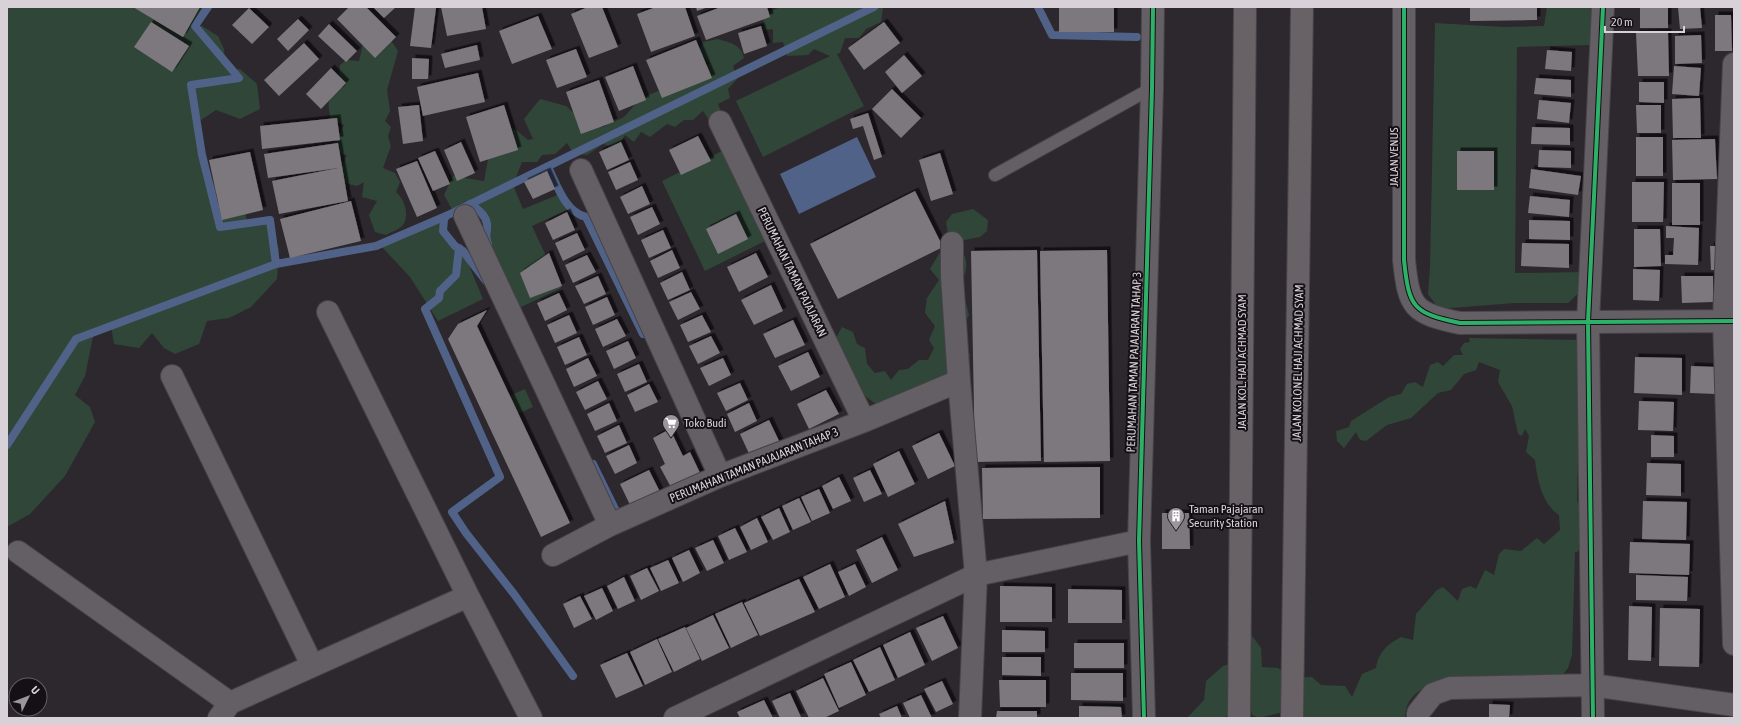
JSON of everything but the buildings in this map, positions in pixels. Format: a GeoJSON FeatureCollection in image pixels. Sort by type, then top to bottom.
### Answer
{"type":"FeatureCollection","features":[{"type":"Feature","properties":{"kind":"main road","name":"JALAN KOL. HAJI ACHMAD SYAM"},"geometry":{"type":"LineString","coordinates":[[1239,718],[1245,7]]}},
{"type":"Feature","properties":{"kind":"main road","name":"JALAN KOLONEL HAJI ACHMAD SYAM"},"geometry":{"type":"LineString","coordinates":[[1292,718],[1300,7]]}},
{"type":"Feature","properties":{"kind":"street","name":"PERUMAHAN TAMAN PAJAJARAN TAHAP 3"},"geometry":{"type":"LineString","coordinates":[[1144,718],[1139,541],[1153,7]]}},
{"type":"Feature","properties":{"kind":"street","name":"JALAN VENUS"},"geometry":{"type":"LineString","coordinates":[[1404,7],[1404,260],[1406,288],[1415,306],[1433,317],[1460,323],[1588,322]]}},
{"type":"Feature","properties":{"kind":"street"},"geometry":{"type":"LineString","coordinates":[[1593,718],[1588,322],[1603,7]]}},
{"type":"Feature","properties":{"kind":"street"},"geometry":{"type":"LineString","coordinates":[[1734,64],[1729,320],[1734,644]]}},
{"type":"Feature","properties":{"kind":"street","name":"PERUMAHAN TAMAN PAJAJARAN"},"geometry":{"type":"LineString","coordinates":[[720,122],[864,421]]}},
{"type":"Feature","properties":{"kind":"street"},"geometry":{"type":"LineString","coordinates":[[581,170],[720,476]]}},
{"type":"Feature","properties":{"kind":"street"},"geometry":{"type":"LineString","coordinates":[[465,216],[610,525]]}},
{"type":"Feature","properties":{"kind":"street"},"geometry":{"type":"LineString","coordinates":[[952,243],[952,276],[959,381],[976,575],[970,718]]}},
{"type":"Feature","properties":{"kind":"street"},"geometry":{"type":"LineString","coordinates":[[328,312],[468,596],[531,718]]}},
{"type":"Feature","properties":{"kind":"street"},"geometry":{"type":"LineString","coordinates":[[1588,322],[1729,320]]}},
{"type":"Feature","properties":{"kind":"street"},"geometry":{"type":"LineString","coordinates":[[172,376],[312,665]]}},
{"type":"Feature","properties":{"kind":"street","name":"PERUMAHAN TAMAN PAJAJARAN TAHAP 3"},"geometry":{"type":"LineString","coordinates":[[553,555],[610,525],[720,476],[864,421],[959,381]]}},
{"type":"Feature","properties":{"kind":"street"},"geometry":{"type":"LineString","coordinates":[[675,718],[976,575],[1139,541]]}},
{"type":"Feature","properties":{"kind":"street"},"geometry":{"type":"LineString","coordinates":[[18,552],[224,710],[312,665],[468,596]]}},
{"type":"Feature","properties":{"kind":"street"},"geometry":{"type":"LineString","coordinates":[[1418,718],[1418,713],[1433,694],[1450,688],[1592,686],[1734,705]]}},
{"type":"Feature","properties":{"kind":"lane"},"geometry":{"type":"LineString","coordinates":[[995,175],[1152,88]]}},
{"type":"Feature","properties":{"kind":"green space"},"geometry":{"type":"Polygon","coordinates":[[[7,7],[208,7],[195,27],[197,28],[202,26],[218,36],[224,49],[225,61],[233,70],[240,69],[257,84],[260,109],[240,119],[216,110],[201,120],[196,115],[207,177],[211,178],[217,191],[213,202],[214,206],[231,201],[245,212],[247,222],[270,220],[272,231],[279,249],[277,279],[251,307],[229,318],[207,321],[199,344],[175,354],[164,348],[152,333],[139,348],[114,344],[111,326],[94,332],[85,376],[75,395],[90,407],[95,422],[65,476],[30,514],[7,527],[7,7]]]}},
{"type":"Feature","properties":{"kind":"green space"},"geometry":{"type":"Polygon","coordinates":[[[780,7],[883,7],[881,22],[866,29],[859,38],[845,38],[840,53],[837,54],[864,106],[763,157],[736,101],[830,56],[814,49],[808,55],[787,56],[783,42],[773,43],[773,29],[764,30],[763,15],[780,7]]]}},
{"type":"Feature","properties":{"kind":"green space"},"geometry":{"type":"Polygon","coordinates":[[[1547,7],[1594,7],[1591,45],[1517,47],[1515,273],[1587,272],[1584,288],[1568,303],[1515,303],[1439,309],[1428,294],[1430,266],[1435,23],[1504,27],[1544,26],[1547,7]]]}},
{"type":"Feature","properties":{"kind":"green space"},"geometry":{"type":"Polygon","coordinates":[[[388,36],[398,51],[387,90],[390,111],[385,121],[391,127],[388,136],[391,146],[383,168],[395,173],[400,182],[396,192],[404,203],[406,216],[402,226],[386,235],[375,232],[369,215],[377,201],[362,197],[364,182],[357,186],[345,183],[341,168],[347,155],[338,154],[333,146],[344,125],[331,119],[329,102],[335,92],[346,85],[339,76],[340,65],[346,60],[359,61],[364,39],[388,36]]]}},
{"type":"Feature","properties":{"kind":"green space"},"geometry":{"type":"Polygon","coordinates":[[[717,39],[734,44],[740,50],[744,58],[733,66],[737,79],[728,89],[730,98],[718,104],[729,131],[714,128],[703,111],[693,120],[684,120],[675,127],[667,124],[650,137],[641,132],[634,142],[625,135],[621,142],[609,146],[603,144],[587,155],[573,153],[567,143],[555,154],[542,155],[537,162],[522,162],[513,185],[523,209],[560,194],[569,209],[532,226],[561,288],[519,308],[486,238],[488,224],[485,217],[479,209],[470,204],[482,198],[479,198],[453,211],[444,195],[453,176],[484,181],[489,154],[504,130],[515,129],[528,140],[533,139],[524,119],[540,99],[566,106],[576,115],[576,122],[585,120],[603,127],[624,117],[641,98],[700,74],[709,63],[699,52],[703,42],[717,39]]]}},
{"type":"Feature","properties":{"kind":"green space"},"geometry":{"type":"Polygon","coordinates":[[[722,151],[767,240],[705,271],[662,181],[722,151]]]}},
{"type":"Feature","properties":{"kind":"green space"},"geometry":{"type":"Polygon","coordinates":[[[973,209],[988,220],[987,231],[980,237],[954,242],[964,255],[966,261],[965,274],[958,297],[966,302],[969,315],[959,338],[966,343],[970,356],[950,375],[880,407],[851,386],[840,363],[842,350],[836,338],[842,327],[853,332],[857,344],[865,348],[867,364],[875,373],[885,371],[891,380],[899,370],[908,369],[919,360],[928,360],[934,348],[929,340],[935,326],[925,313],[927,298],[939,280],[930,269],[943,247],[948,234],[946,222],[952,214],[973,209]]]}},
{"type":"Feature","properties":{"kind":"green space"},"geometry":{"type":"Polygon","coordinates":[[[445,217],[443,231],[455,246],[463,251],[483,299],[438,321],[410,277],[382,247],[445,217]]]}},
{"type":"Feature","properties":{"kind":"green space"},"geometry":{"type":"Polygon","coordinates":[[[1469,338],[1579,340],[1581,346],[1577,501],[1581,507],[1586,543],[1577,552],[1575,552],[1572,655],[1568,668],[1560,678],[1429,684],[1419,691],[1409,702],[1405,718],[1290,718],[1283,712],[1259,718],[1252,715],[1249,702],[1228,714],[1225,718],[1187,718],[1204,700],[1206,681],[1223,666],[1238,662],[1227,644],[1235,633],[1250,633],[1261,648],[1262,667],[1278,668],[1291,678],[1312,677],[1321,685],[1345,686],[1352,697],[1362,674],[1376,668],[1379,657],[1384,649],[1401,637],[1413,640],[1416,614],[1437,590],[1443,587],[1458,601],[1462,589],[1470,586],[1476,589],[1485,570],[1494,575],[1499,554],[1504,549],[1521,551],[1537,538],[1544,544],[1560,530],[1559,515],[1544,498],[1537,475],[1535,460],[1526,452],[1529,436],[1525,429],[1522,436],[1518,434],[1512,406],[1498,382],[1500,370],[1479,362],[1476,370],[1464,374],[1451,390],[1438,393],[1411,418],[1387,425],[1366,441],[1360,440],[1356,432],[1344,448],[1337,441],[1336,431],[1349,427],[1351,421],[1389,397],[1401,394],[1407,384],[1415,382],[1423,387],[1430,365],[1438,362],[1443,366],[1454,355],[1463,355],[1460,349],[1464,343],[1470,342],[1469,338]]]}},
{"type":"Feature","properties":{"kind":"green space"},"geometry":{"type":"Polygon","coordinates":[[[525,389],[533,407],[489,427],[482,408],[525,389]]]}},
{"type":"Feature","properties":{"kind":"water"},"geometry":{"type":"Polygon","coordinates":[[[857,137],[876,177],[799,214],[780,174],[857,137]]]}},
{"type":"Feature","properties":{"kind":"waterway"},"geometry":{"type":"LineString","coordinates":[[208,7],[195,26],[239,78],[191,85],[202,155],[220,227],[270,220],[276,264]]}},
{"type":"Feature","properties":{"kind":"waterway"},"geometry":{"type":"LineString","coordinates":[[7,445],[76,339],[276,264],[376,246],[446,216],[874,7]]}},
{"type":"Feature","properties":{"kind":"waterway"},"geometry":{"type":"LineString","coordinates":[[1038,7],[1052,35],[1137,37]]}},
{"type":"Feature","properties":{"kind":"waterway"},"geometry":{"type":"LineString","coordinates":[[548,167],[562,197],[567,204],[572,210],[586,217],[643,334]]}},
{"type":"Feature","properties":{"kind":"waterway"},"geometry":{"type":"LineString","coordinates":[[470,204],[479,210],[485,218],[487,224],[486,238],[488,244]]}},
{"type":"Feature","properties":{"kind":"waterway"},"geometry":{"type":"LineString","coordinates":[[446,216],[443,231],[455,246],[463,251],[486,281]]}},
{"type":"Feature","properties":{"kind":"waterway"},"geometry":{"type":"LineString","coordinates":[[459,248],[456,275],[440,291],[439,298],[425,309],[500,477],[452,512],[466,533],[514,594],[573,676]]}},
{"type":"Feature","properties":{"kind":"waterway"},"geometry":{"type":"LineString","coordinates":[[593,464],[616,511]]}},
{"type":"Feature","properties":{"kind":"cycle path"},"geometry":{"type":"LineString","coordinates":[[1144,718],[1139,541],[1153,7]]}},
{"type":"Feature","properties":{"kind":"cycle path"},"geometry":{"type":"LineString","coordinates":[[1404,7],[1404,260],[1408,289],[1416,306],[1432,316],[1460,323],[1734,321]]}},
{"type":"Feature","properties":{"kind":"cycle path"},"geometry":{"type":"LineString","coordinates":[[1593,718],[1588,322],[1603,7]]}},
{"type":"Feature","properties":{"kind":"place","name":"Toko Budi"},"geometry":{"type":"Point","coordinates":[671,438]}},
{"type":"Feature","properties":{"kind":"place","name":"Taman Pajajaran Security Station"},"geometry":{"type":"Point","coordinates":[1176,531]}}]}
